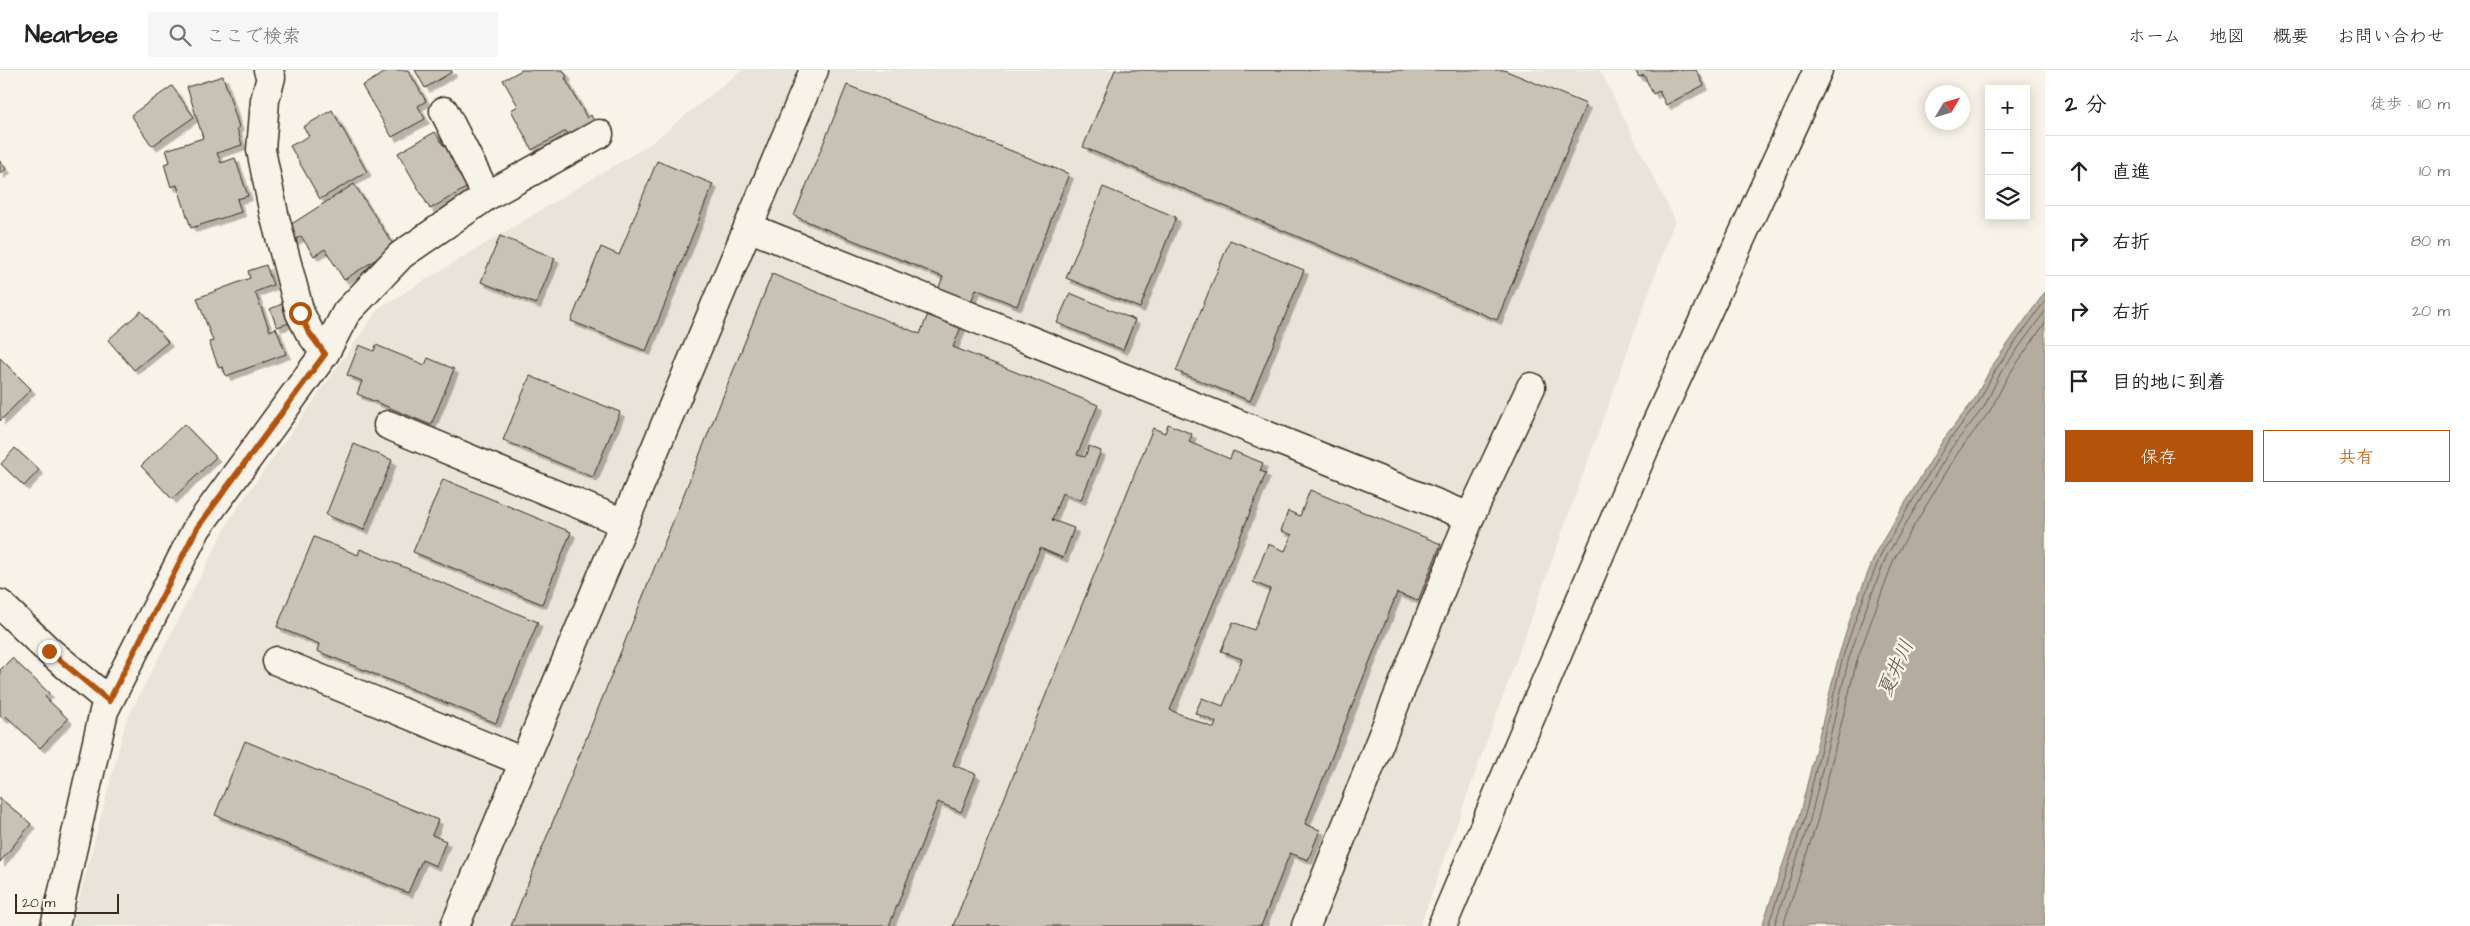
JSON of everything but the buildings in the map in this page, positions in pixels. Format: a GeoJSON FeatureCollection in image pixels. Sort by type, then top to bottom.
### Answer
{"type":"FeatureCollection","features":[{"type":"Feature","properties":{"kind":"street"},"geometry":{"type":"LineString","coordinates":[[268,70],[271,77],[265,100],[261,150],[274,214],[300,313],[308,331],[325,354]]}},
{"type":"Feature","properties":{"kind":"street"},"geometry":{"type":"LineString","coordinates":[[455,926],[814,70]]}},
{"type":"Feature","properties":{"kind":"street"},"geometry":{"type":"LineString","coordinates":[[1442,926],[1644,450],[1818,70]]}},
{"type":"Feature","properties":{"kind":"street"},"geometry":{"type":"LineString","coordinates":[[444,111],[487,196]]}},
{"type":"Feature","properties":{"kind":"street"},"geometry":{"type":"LineString","coordinates":[[55,926],[104,711],[197,528],[325,354],[346,313],[401,255],[487,196],[599,134]]}},
{"type":"Feature","properties":{"kind":"street"},"geometry":{"type":"LineString","coordinates":[[748,227],[1470,518]]}},
{"type":"Feature","properties":{"kind":"street"},"geometry":{"type":"LineString","coordinates":[[1306,926],[1470,518],[1531,386]]}},
{"type":"Feature","properties":{"kind":"street"},"geometry":{"type":"LineString","coordinates":[[388,425],[624,523]]}},
{"type":"Feature","properties":{"kind":"street"},"geometry":{"type":"LineString","coordinates":[[0,604],[49,651],[109,701]]}},
{"type":"Feature","properties":{"kind":"street"},"geometry":{"type":"LineString","coordinates":[[277,661],[524,762]]}},
{"type":"Feature","properties":{"kind":"shaded area"},"geometry":{"type":"Polygon","coordinates":[[[742,70],[1600,70],[1675,220],[1420,926],[72,926],[126,721],[231,517],[379,308],[650,144],[742,70]]]}},
{"type":"Feature","properties":{"kind":"water","name":"夏井川"},"geometry":{"type":"Polygon","coordinates":[[[2045,292],[2045,926],[1762,926],[1799,817],[1839,655],[1853,610],[1877,550],[1943,440],[1974,400],[1992,366],[2045,292]]]}},
{"type":"Feature","properties":{"kind":"route"},"geometry":{"type":"LineString","coordinates":[[49,651],[109,701],[197,528],[325,354],[308,331],[300,313]]}}]}
